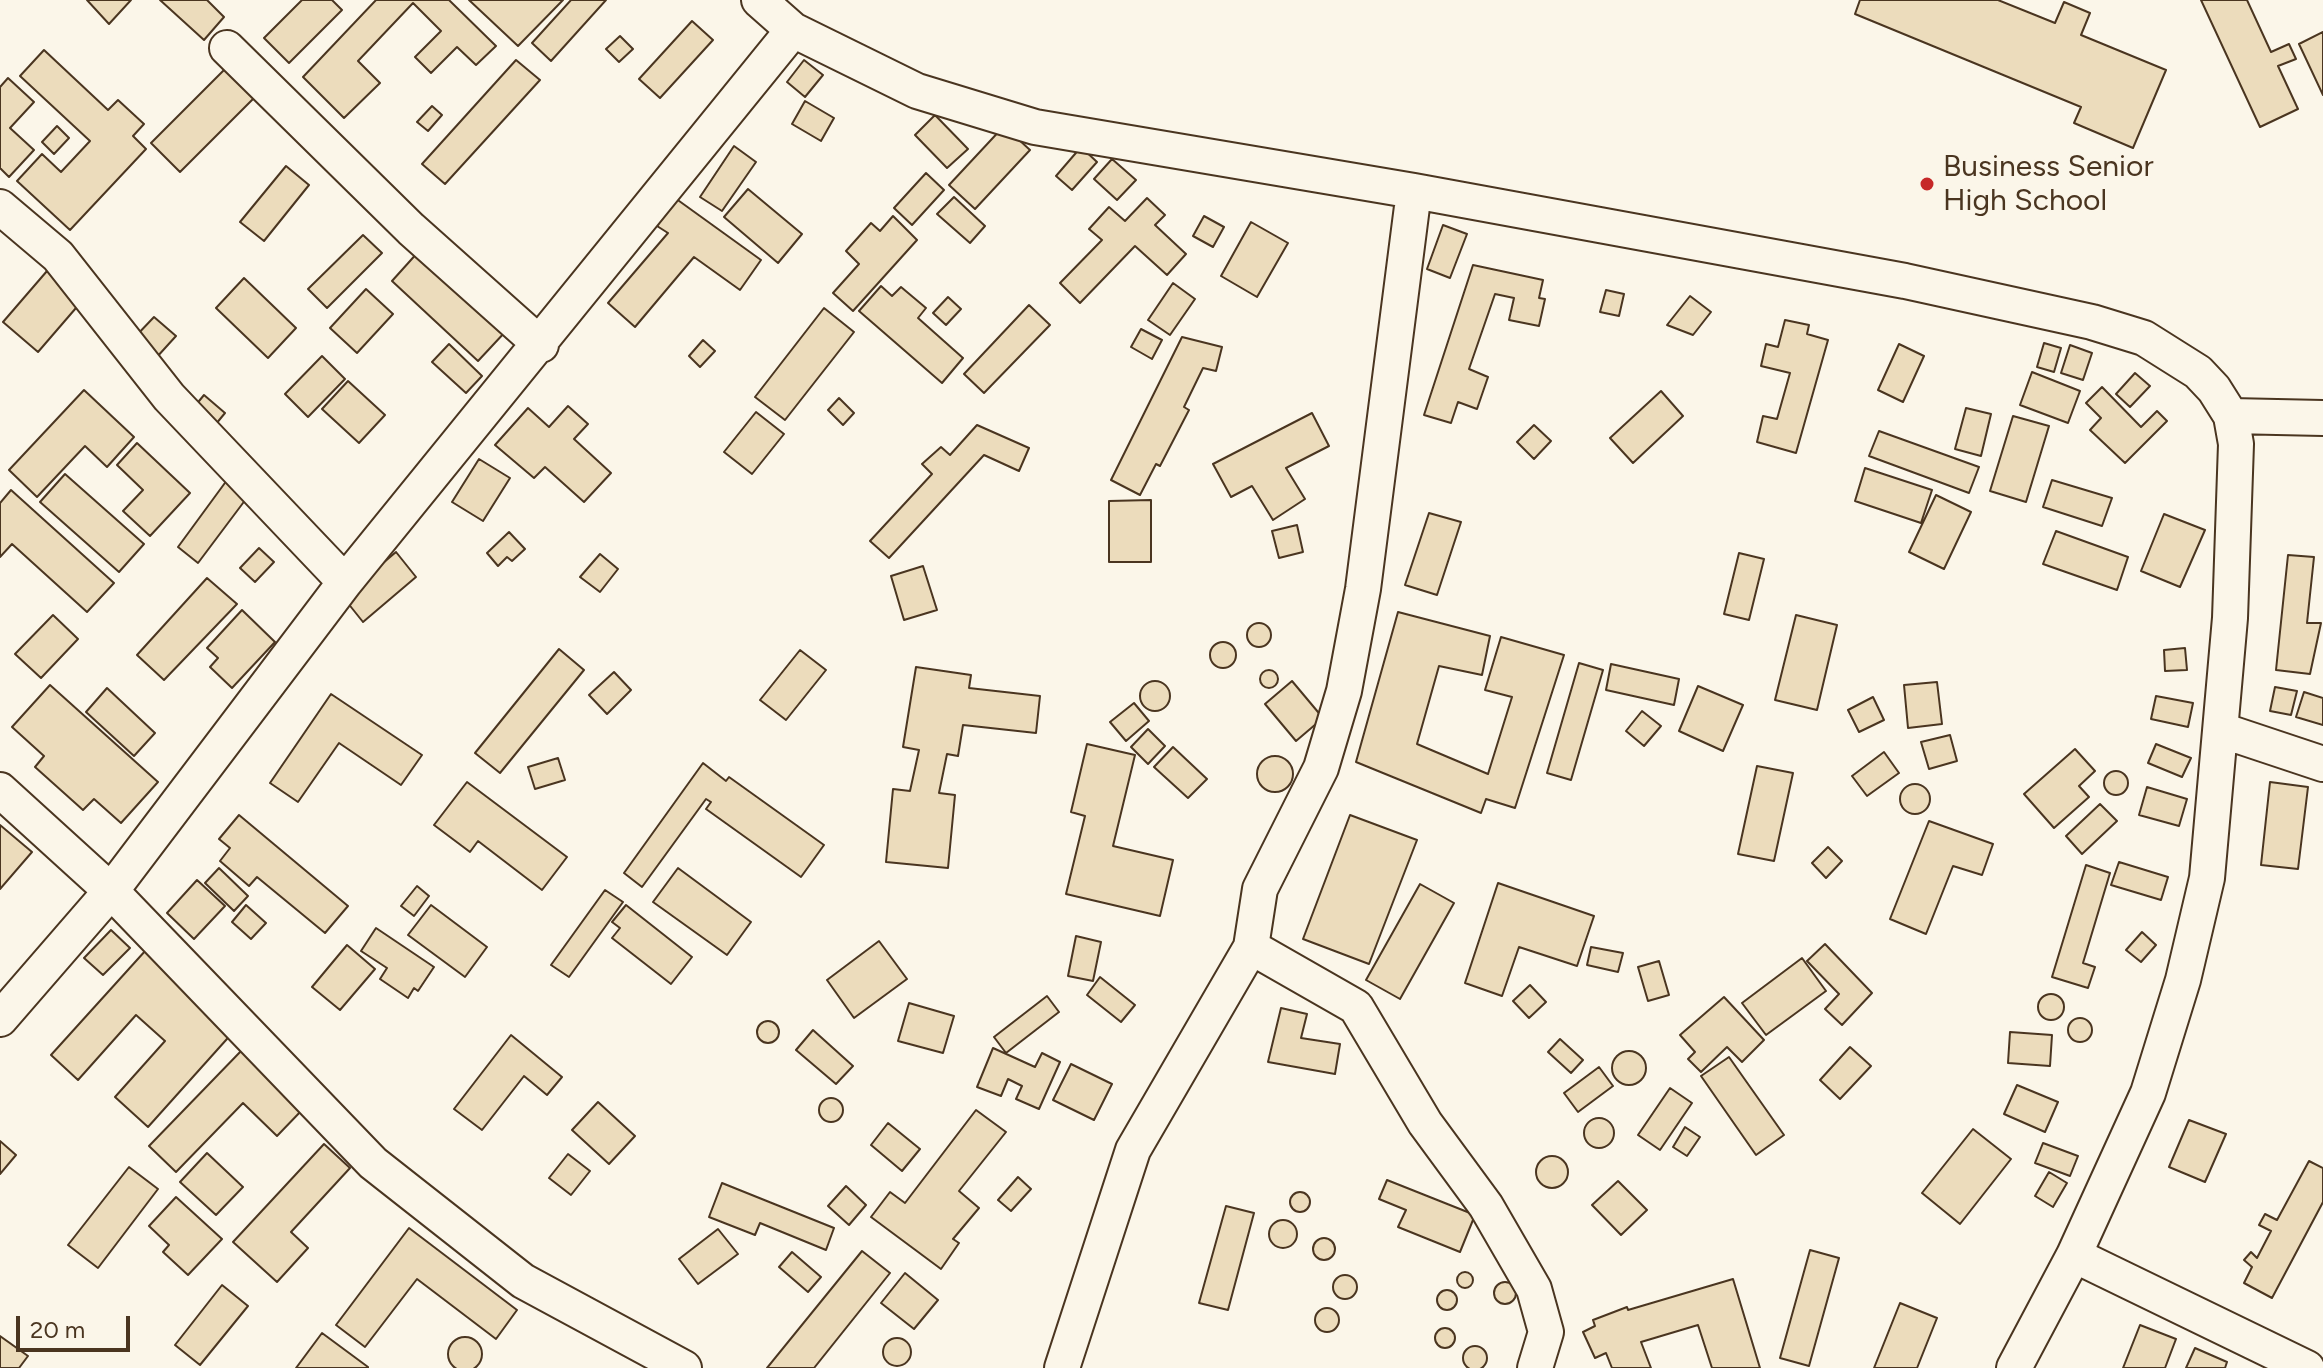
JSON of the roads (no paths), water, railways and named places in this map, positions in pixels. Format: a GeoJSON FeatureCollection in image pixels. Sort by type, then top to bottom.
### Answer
{"type":"FeatureCollection","features":[{"type":"Feature","properties":{"kind":"street"},"geometry":{"type":"LineString","coordinates":[[759,0],[793,30],[917,91],[1035,127],[1414,191],[1905,281],[2092,322],[2144,338],[2182,360],[2206,380],[2231,416],[2236,444],[2236,527],[2207,878],[2183,980],[2148,1093],[2074,1255],[2014,1368]]}},
{"type":"Feature","properties":{"kind":"street"},"geometry":{"type":"LineString","coordinates":[[0,1019],[111,891],[345,582],[541,345],[793,30]]}},
{"type":"Feature","properties":{"kind":"street"},"geometry":{"type":"LineString","coordinates":[[227,48],[411,229],[541,345]]}},
{"type":"Feature","properties":{"kind":"street"},"geometry":{"type":"LineString","coordinates":[[1062,1368],[1133,1150],[1251,947],[1260,889],[1321,768],[1344,691],[1363,589],[1414,191]]}},
{"type":"Feature","properties":{"kind":"street"},"geometry":{"type":"LineString","coordinates":[[0,207],[58,256],[169,397],[345,582]]}},
{"type":"Feature","properties":{"kind":"street"},"geometry":{"type":"LineString","coordinates":[[2231,416],[2323,418]]}},
{"type":"Feature","properties":{"kind":"street"},"geometry":{"type":"LineString","coordinates":[[2221,730],[2323,764]]}},
{"type":"Feature","properties":{"kind":"street"},"geometry":{"type":"LineString","coordinates":[[0,790],[111,891],[373,1163],[523,1281],[684,1368]]}},
{"type":"Feature","properties":{"kind":"street"},"geometry":{"type":"LineString","coordinates":[[1251,947],[1356,1007],[1425,1123],[1486,1206],[1534,1289],[1546,1332],[1535,1368]]}},
{"type":"Feature","properties":{"kind":"street"},"geometry":{"type":"LineString","coordinates":[[2074,1255],[2307,1368]]}},
{"type":"Feature","properties":{"kind":"place","name":"Business Senior High School"},"geometry":{"type":"Point","coordinates":[1927,184]}}]}
